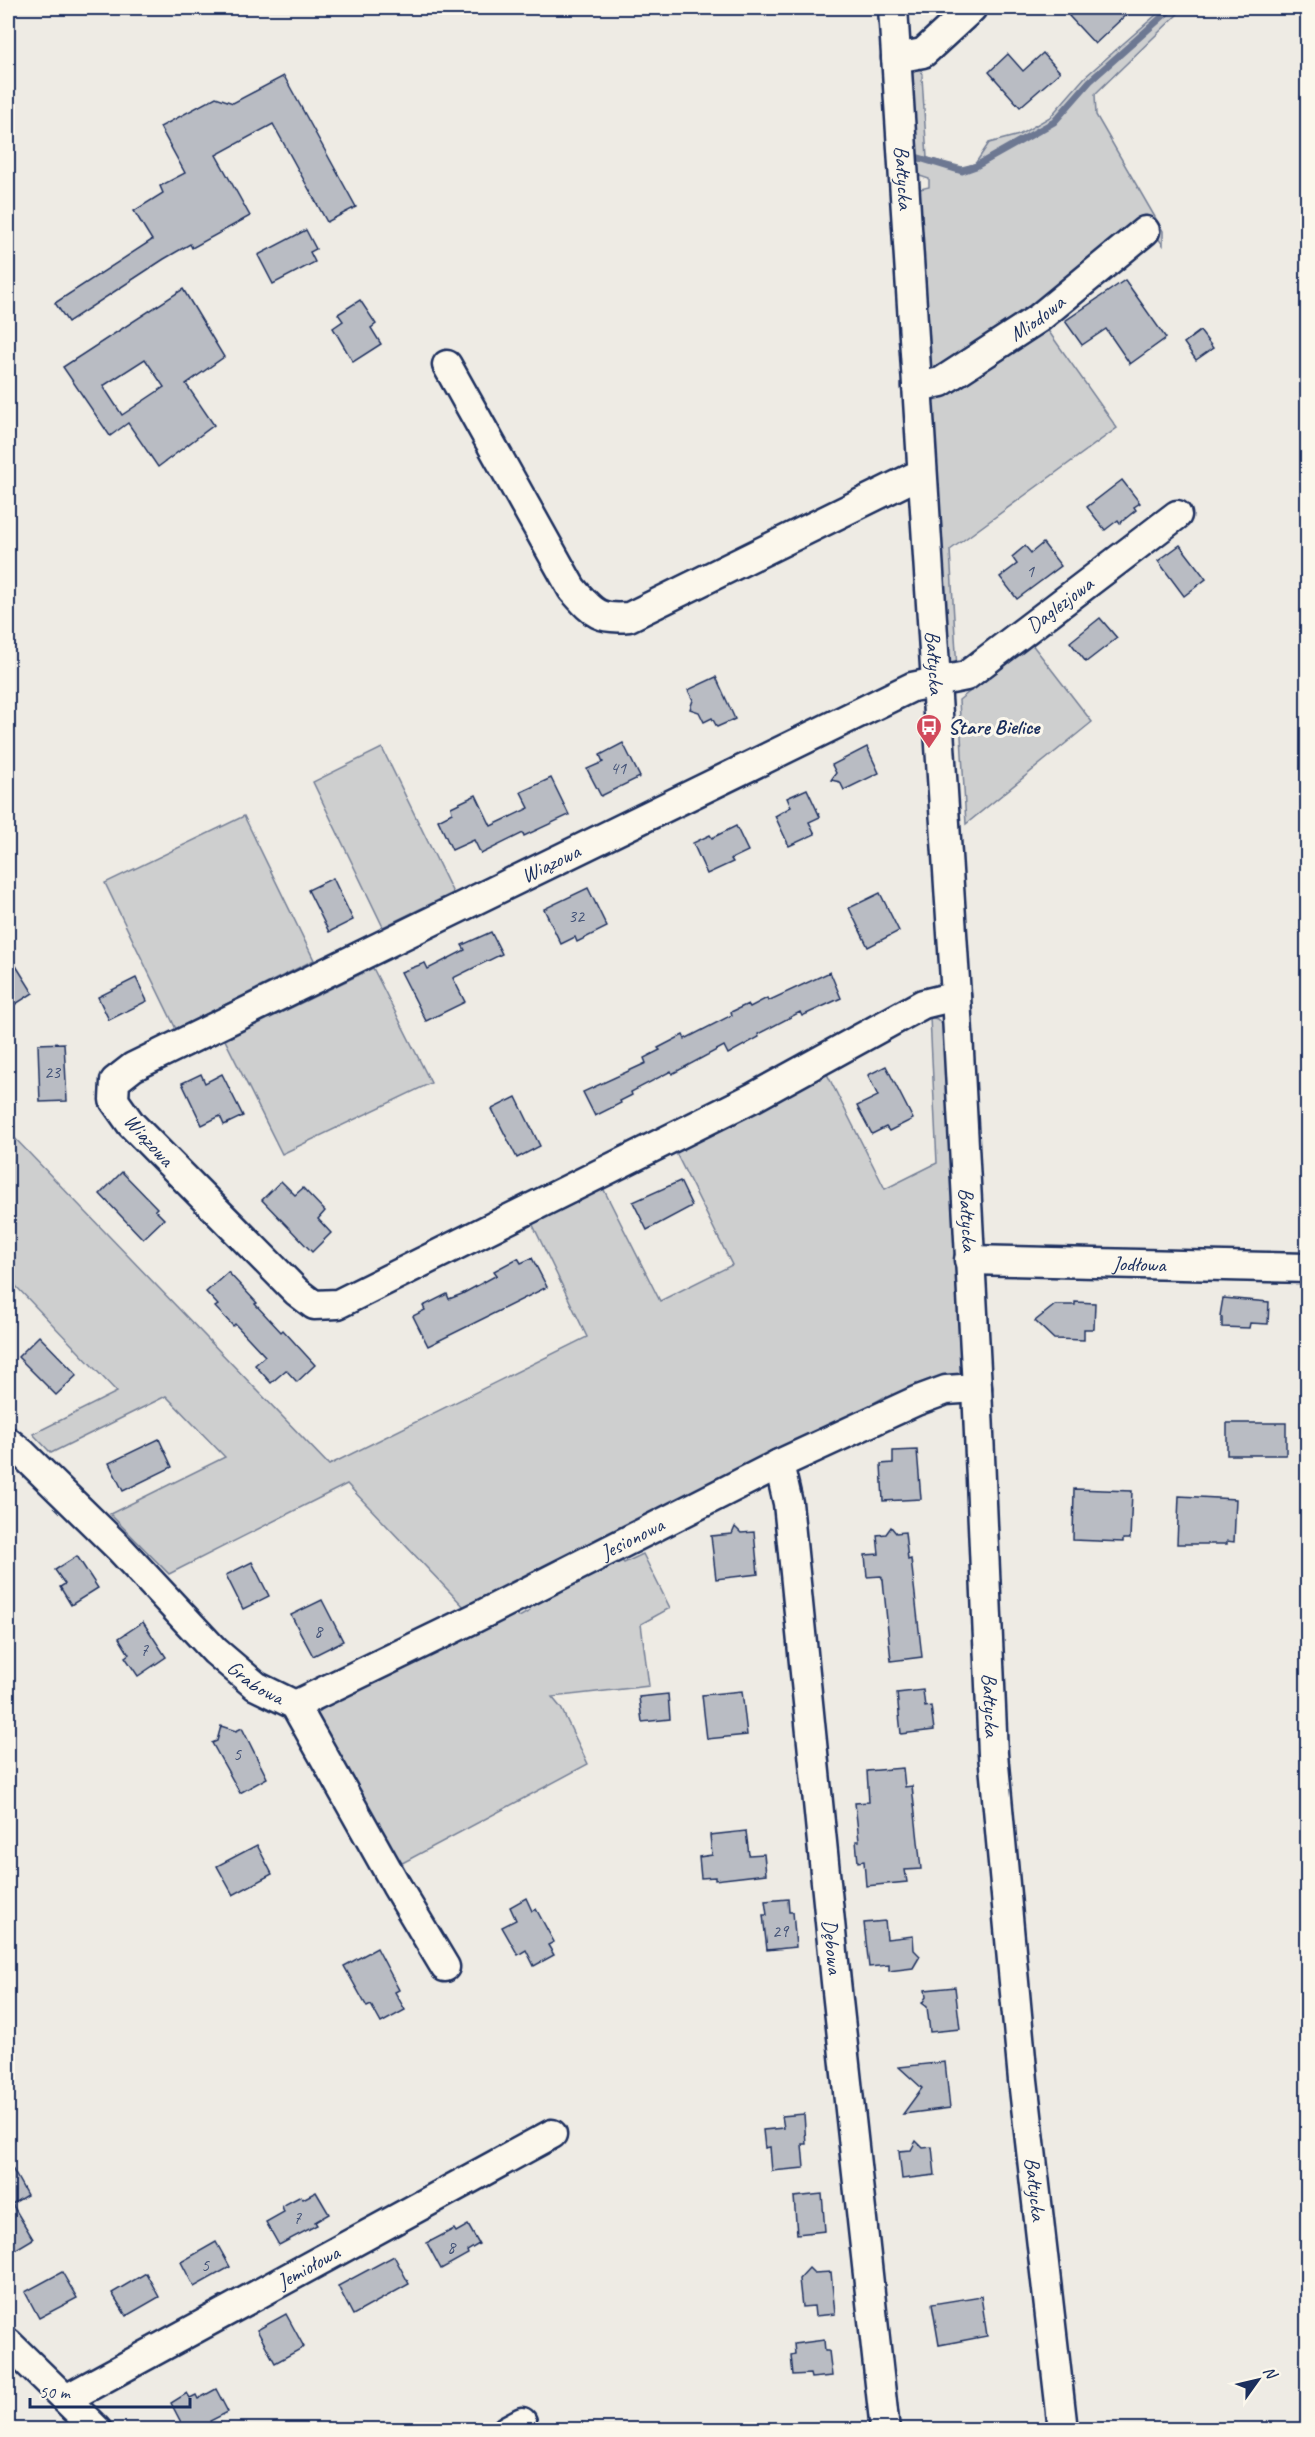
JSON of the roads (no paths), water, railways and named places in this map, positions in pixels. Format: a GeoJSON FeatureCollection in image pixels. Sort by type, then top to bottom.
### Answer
{"type":"FeatureCollection","features":[{"type":"Feature","properties":{"kind":"street","name":"Bałtycka"},"geometry":{"type":"LineString","coordinates":[[893,8],[956,996],[977,1388],[993,1754],[1023,2080],[1063,2430]]}},
{"type":"Feature","properties":{"kind":"street"},"geometry":{"type":"LineString","coordinates":[[896,58],[923,53],[972,8]]}},
{"type":"Feature","properties":{"kind":"street","name":"Miodowa"},"geometry":{"type":"LineString","coordinates":[[917,387],[941,381],[1039,318],[1145,231]]}},
{"type":"Feature","properties":{"kind":"street"},"geometry":{"type":"LineString","coordinates":[[447,365],[572,589],[590,610],[609,619],[629,617],[922,473]]}},
{"type":"Feature","properties":{"kind":"street","name":"Daglezjowa"},"geometry":{"type":"LineString","coordinates":[[937,682],[966,676],[1177,515]]}},
{"type":"Feature","properties":{"kind":"street","name":"Wiązowa"},"geometry":{"type":"LineString","coordinates":[[937,682],[912,687],[133,1067],[115,1081],[114,1100],[131,1124],[297,1292],[314,1305],[338,1304],[754,1097],[923,1004],[956,996]]}},
{"type":"Feature","properties":{"kind":"street","name":"Jodłowa"},"geometry":{"type":"LineString","coordinates":[[969,1260],[1308,1268]]}},
{"type":"Feature","properties":{"kind":"street","name":"Jesionowa"},"geometry":{"type":"LineString","coordinates":[[295,1705],[475,1618],[779,1464],[916,1401],[946,1390],[977,1388]]}},
{"type":"Feature","properties":{"kind":"street","name":"Grabowa"},"geometry":{"type":"LineString","coordinates":[[8,1442],[120,1549],[215,1652],[256,1686],[295,1705],[445,1967]]}},
{"type":"Feature","properties":{"kind":"street","name":"Dębowa"},"geometry":{"type":"LineString","coordinates":[[779,1464],[788,1503],[836,1982],[885,2430]]}},
{"type":"Feature","properties":{"kind":"street","name":"Jemiołowa"},"geometry":{"type":"LineString","coordinates":[[66,2399],[552,2134]]}},
{"type":"Feature","properties":{"kind":"street"},"geometry":{"type":"LineString","coordinates":[[8,2343],[97,2430]]}},
{"type":"Feature","properties":{"kind":"waterway"},"geometry":{"type":"LineString","coordinates":[[916,157],[962,171],[976,166],[1054,122],[1090,81],[1172,8]]}},
{"type":"Feature","properties":{"kind":"place","name":"Stare Bielice"},"geometry":{"type":"Point","coordinates":[929,750]}}]}
